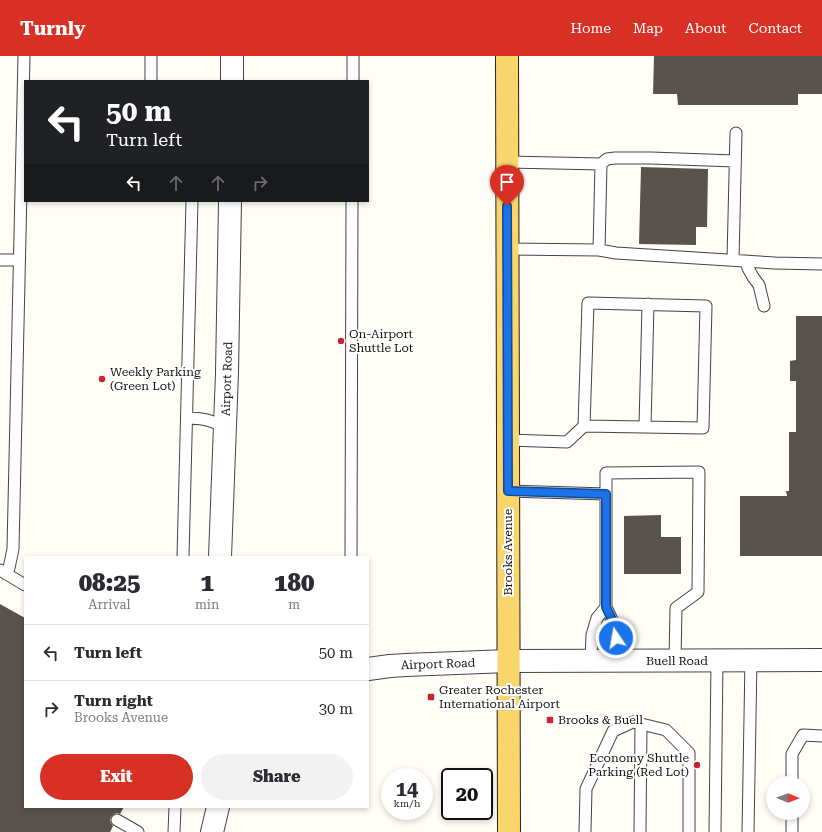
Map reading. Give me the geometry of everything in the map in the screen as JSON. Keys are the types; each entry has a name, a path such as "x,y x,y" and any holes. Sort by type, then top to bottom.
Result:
{"main road":[{"name":"Brooks Avenue","path":"507,56 509,832"}],"street":[{"path":"232,56 232,80"},
{"name":"Airport Road","path":"220,556 228,366 230,202"},
{"name":"Buell Road","path":"508,661 822,660"},
{"name":"Airport Road","path":"369,669 398,665 508,661"},
{"path":"211,808 211,832"},
{"path":"211,832 218,808"}],"lane":[{"path":"24,56 13,549 9,568 3,572 24,584"},
{"path":"151,56 151,80"},
{"path":"353,56 353,80"},
{"path":"733,260 736,133"},
{"path":"507,162 601,164 607,159 615,158 735,161"},
{"path":"599,250 601,164"},
{"path":"184,556 192,202"},
{"path":"351,556 352,202"},
{"path":"507,250 599,250 616,253 822,264"},
{"path":"0,260 19,260"},
{"path":"746,261 748,268 759,285 764,306"},
{"path":"508,440 567,442 584,426 703,428 706,306 588,303 584,426"},
{"path":"645,427 648,304"},
{"path":"187,418 210,420 225,427"},
{"path":"616,661 615,626 606,607 606,473 699,472 698,592 676,608 675,660"},
{"path":"508,491 606,494"},
{"path":"591,661 592,635 597,618 606,607"},
{"path":"715,832 717,660"},
{"path":"748,832 751,660"},
{"path":"585,832 586,789 613,731 633,722 666,730 690,753 689,832"},
{"path":"640,724 640,832"},
{"path":"792,776 792,754 802,735 822,736"},
{"path":"174,832 175,808"},
{"path":"117,820 138,832"},
{"path":"792,820 792,832"}],"building":[{"path":"654,56 822,56 822,94 798,94 798,105 678,105 677,94 653,94"},
{"path":"641,167 708,169 707,227 696,227 696,245 639,244"},
{"path":"796,316 822,316 822,556 740,556 740,496 787,496 786,491 789,491 789,432 796,432 796,381 790,381 790,361 796,360"},
{"path":"661,515 661,537 681,537 681,574 624,574 624,516"},
{"path":"0,604 24,617 24,808 123,808 120,814 114,814 111,817 110,820 113,826 110,832 0,832"}],"place":[{"name":"On-Airport Shuttle Lot","path":"341,341"},
{"name":"Weekly Parking (Green Lot)","path":"102,379"},
{"name":"Greater Rochester International Airport","path":"431,697"},
{"name":"Brooks & Buell","path":"550,720"},
{"name":"Economy Shuttle Parking (Red Lot)","path":"697,765"}],"route":[{"path":"507,206 508,491 606,494 606,607 615,626 616,638"}]}
